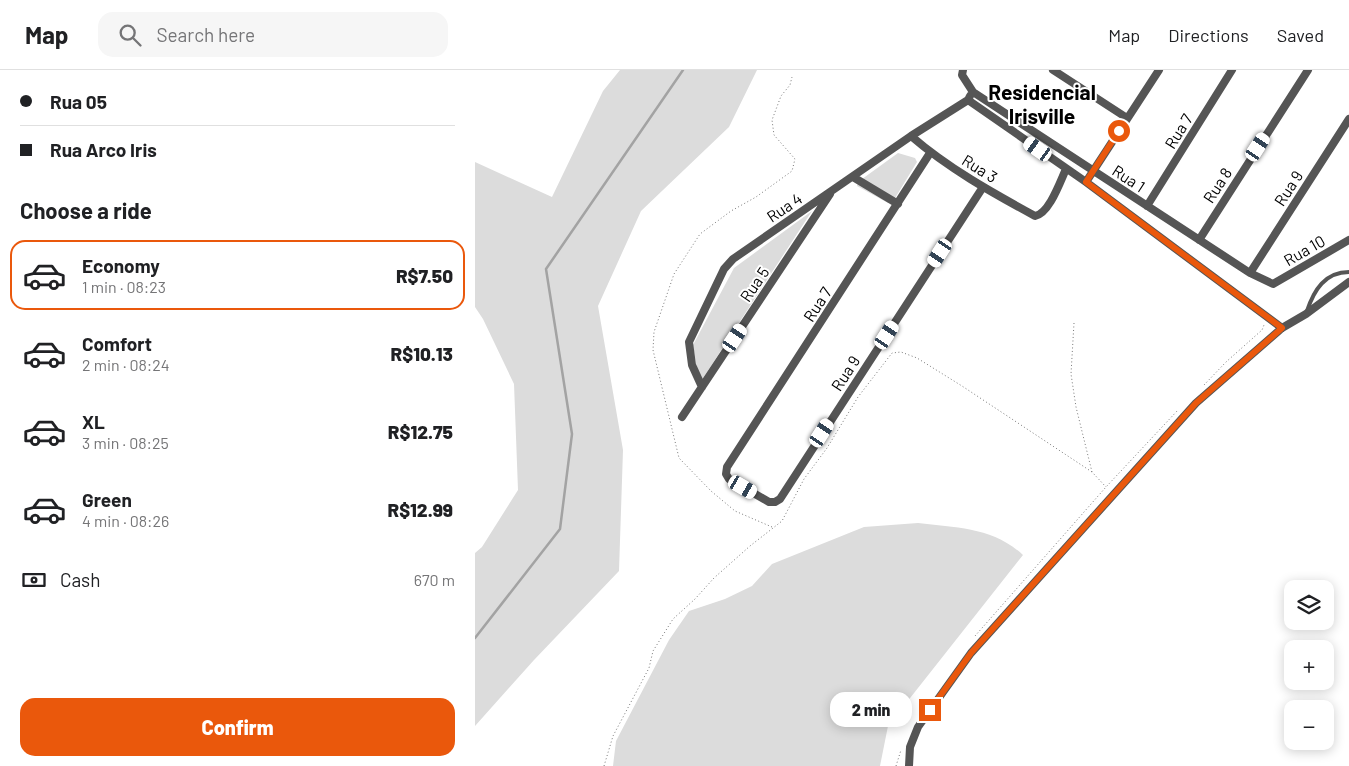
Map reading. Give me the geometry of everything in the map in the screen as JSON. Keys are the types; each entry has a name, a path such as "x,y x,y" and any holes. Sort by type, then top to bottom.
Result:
{"street":[{"path":"963,70 962,75 973,92 967,100"},
{"path":"1053,70 1127,118"},
{"path":"1159,70 1086,182 1282,328"},
{"name":"Rua 7","path":"1147,206 1232,70"},
{"name":"Rua 8","path":"1199,240 1308,70"},
{"name":"Rua 1","path":"973,92 1249,273 1273,284"},
{"name":"Rua 1","path":"967,100 1086,182"},
{"name":"Rua 4","path":"702,386 692,365 689,342 724,269 733,259 911,136 967,100"},
{"name":"Rua 9","path":"1249,273 1349,119"},
{"name":"Rua 3","path":"911,136 930,153 983,187 1035,216 1040,215 1046,210 1066,169"},
{"name":"Rua 7","path":"726,470 930,153"},
{"path":"853,176 898,204"},
{"name":"Rua 9","path":"726,470 729,479 769,502 775,502 780,499 983,187"},
{"name":"Rua 5","path":"682,417 833,191"},
{"name":"Rua 10","path":"1273,284 1349,240"},
{"path":"909,766 910,747 918,726 971,653 1196,403 1282,328 1306,314 1349,282"}],"lane":[{"path":"1306,314 1311,298 1318,286 1328,276 1349,272"}],"path":[{"path":"773,528 735,511 711,492 679,458 653,350 654,332 674,274 700,234 792,171 795,159 774,135 772,120 781,96 790,85 792,77"},
{"path":"1074,323 1071,374 1076,407 1092,472"},
{"path":"604,766 613,736 649,668 653,650 673,619 721,572 782,521 805,479 827,448 858,397 892,352 901,352 917,358 962,386 1092,472 1113,495"}],"shaded area":[{"path":"620,70 757,70 729,127 641,211 598,306 623,450 619,571 534,660 475,726 475,553 482,547 518,490 514,384 483,319 475,307 475,162 552,197 603,91"},
{"path":"898,153 915,158 917,162 892,203 888,203 857,186 858,182"},
{"path":"812,211 703,378 700,379 693,345 734,268"},
{"path":"918,523 974,530 999,539 1023,555 888,726 880,766 613,766 616,741 669,640 689,611 725,599 752,586 772,564 864,527"}],"waterway":[{"path":"475,638 560,529 572,434 546,269 683,70"}],"district":[{"name":"Residencial Irisville","path":"1042,103"}],"route":[{"path":"930,710 971,653 1196,403 1282,328 1086,182 1119,131"}]}
